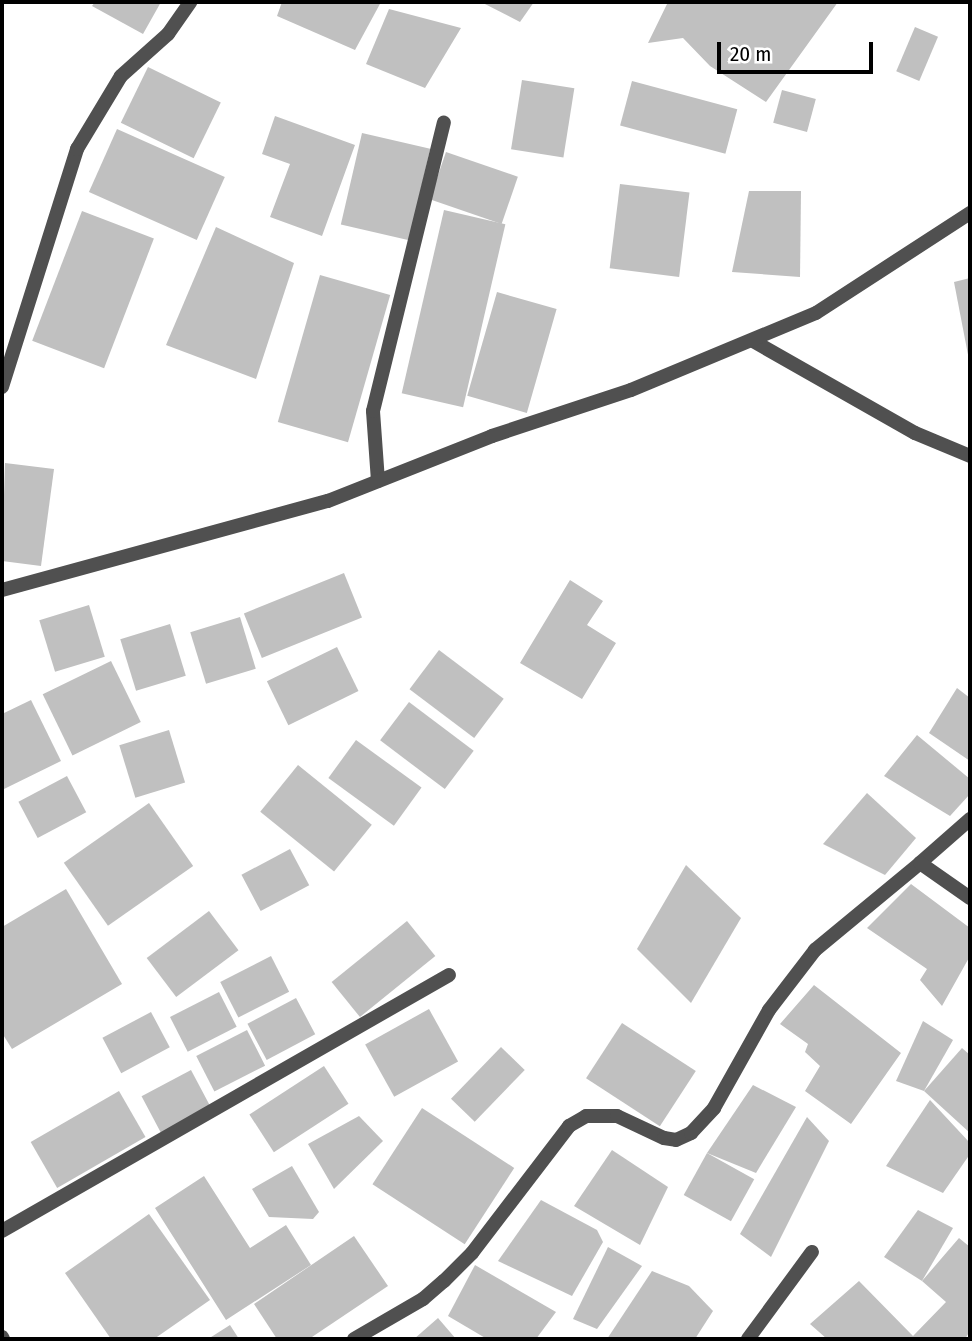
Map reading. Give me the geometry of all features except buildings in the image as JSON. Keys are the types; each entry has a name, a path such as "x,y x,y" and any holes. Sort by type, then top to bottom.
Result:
{"street":[{"path":"2,387 78,149 121,76 168,34 190,2"},
{"path":"377,481 373,411 444,123"},
{"path":"2,590 275,516 377,481 492,436 631,390 816,313 970,213"},
{"path":"753,341 915,433 970,456"},
{"path":"354,1339 423,1299 472,1253 569,1126 586,1116 617,1116 664,1138 676,1140 691,1133 714,1108 769,1010 815,950 970,819"},
{"path":"920,863 970,898"},
{"path":"2,1231 449,975"},
{"path":"748,1339 811,1252"}]}
